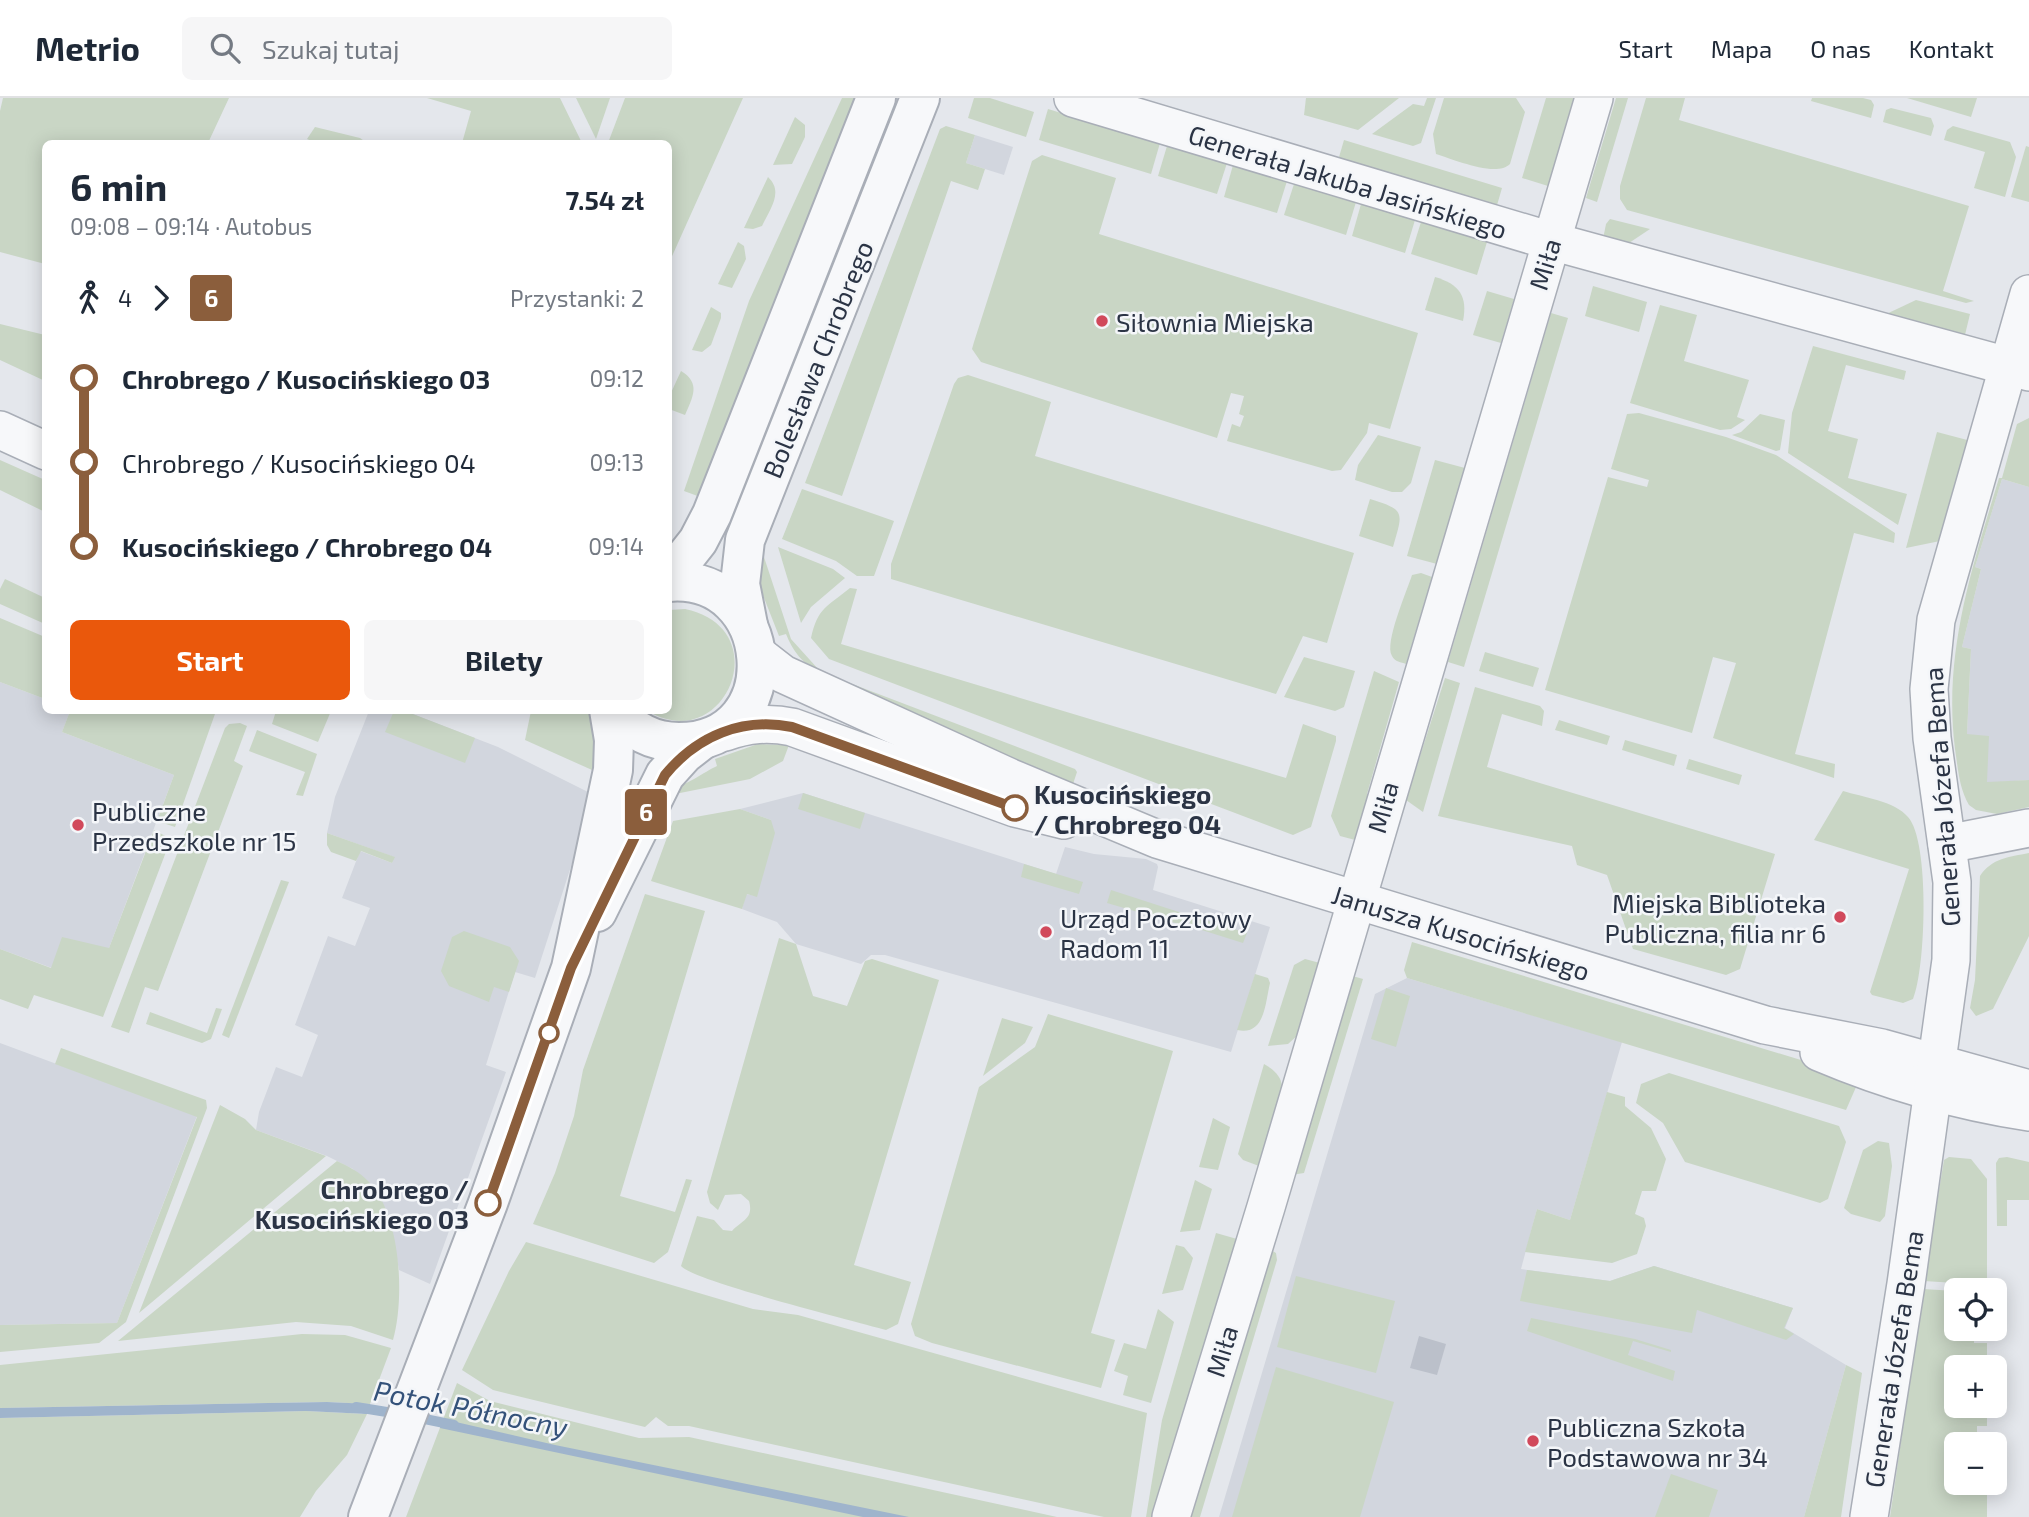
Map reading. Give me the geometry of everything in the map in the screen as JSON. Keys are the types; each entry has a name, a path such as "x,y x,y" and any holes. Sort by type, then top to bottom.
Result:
{"street":[{"name":"Bolesława Chrobrego","path":"672,576 698,541 712,514 876,98"},
{"name":"Bolesława Chrobrego","path":"713,736 746,709 755,681 752,639 740,584 745,540 920,98"},
{"name":"Generała Jakuba Jasińskiego","path":"1073,98 1551,241 2018,369"},
{"name":"Miła","path":"1171,1517 1594,98"},
{"name":"Generała Józefa Bema","path":"1869,1517 1906,1284 1951,960 1953,913 1947,844 1932,738 1931,655 1936,620 2018,369 2029,294"},
{"path":"0,430 42,449"},
{"path":"672,581 707,586 738,607 752,639"},
{"name":"Janusza Kusocińskiego","path":"752,639 783,674 1011,778 1157,839"},
{"path":"571,968 612,770 614,740 610,714"},
{"path":"620,714 646,737 673,742 713,736"},
{"name":"Janusza Kusocińskiego","path":"713,736 746,725 792,727 1015,808 1157,839 1765,1025 1882,1048 1934,1077 2029,1112"},
{"path":"368,1517 488,1203 571,968 665,775 684,754 713,736"},
{"path":"1947,844 2029,828"},
{"name":"Janusza Kusocińskiego","path":"1934,1077 2029,1089"}],"shaded area":[{"path":"975,135 1013,147 1004,175 966,163"},
{"path":"2002,479 2029,487 2029,780 1987,783 1967,734 1971,649 1962,647 1981,569 1975,567"},
{"name":"Publiczne Przedszkole nr 15","path":"0,682 42,698 42,714 69,714 62,732 174,775 109,948 58,950 52,968 0,949"},
{"path":"368,714 413,714 498,747 594,795 535,978 515,972 486,1065 506,1072 430,1284 399,1270 392,1233 353,1169 327,1156 256,1130 259,1112 276,1067 302,1077 318,1035 295,1025 328,936 355,946 370,908 342,898 360,851 392,863 394,857 327,833 335,797"},
{"path":"803,793 1056,874 1065,847 1094,854 1146,859 1158,867 1153,890 1270,927 1231,1052 885,955 871,955 861,964 796,944 777,922 742,909 746,894 756,896 771,820 740,809"},
{"name":"Publiczna Szkoła Podstawowa nr 34","path":"1407,978 1622,1042 1570,1220 1537,1209 1521,1269 1610,1281 1654,1266 1793,1308 1785,1328 1846,1365 1804,1517 1219,1517 1375,994"},
{"path":"0,1043 197,1116 117,1323 0,1325"}],"green space":[{"path":"3,98 229,98 209,140 42,140 42,263 0,252 0,111"},
{"path":"427,98 560,98 581,140 463,140 471,111"},
{"path":"576,98 610,98 596,139"},
{"path":"625,98 743,98 672,256 672,140 609,140"},
{"path":"842,98 857,98 703,498 684,491 749,301"},
{"path":"974,98 990,98 1034,112 1026,137 968,118"},
{"path":"1306,98 1399,98 1358,130 1304,115"},
{"path":"1427,98 1436,98 1421,143 1413,146 1372,134 1413,104 1424,106"},
{"path":"1444,98 1516,98 1525,112 1510,164 1503,168 1485,168 1436,154 1433,134"},
{"path":"1546,98 1574,98 1548,186 1522,178"},
{"path":"1616,98 1628,98 1597,202 1586,198"},
{"path":"1646,98 1685,98 1679,120 1969,206 1943,291 1974,301 1966,303 1627,210 1620,199 1620,186"},
{"path":"1812,98 1863,98 1871,100 1874,105 1871,118 1811,101"},
{"path":"1907,98 1977,98 1971,117"},
{"path":"1891,108 1931,118 1934,126 1931,136 1883,122 1886,110"},
{"path":"1048,109 1160,143 1151,174 1039,140"},
{"path":"795,117 805,125 805,137 792,164 773,165"},
{"path":"946,126 975,135 966,163 985,169 978,190 951,181 842,496 805,483 940,129"},
{"path":"1953,126 2010,142 2016,157 2005,197 1974,188 1985,152 1944,140 1947,130"},
{"path":"315,127 363,140 309,140 307,139"},
{"path":"1344,140 1502,188 1495,212 1337,164"},
{"path":"1167,146 1227,163 1217,194 1158,176"},
{"path":"2026,146 2029,147 2029,202 2011,197"},
{"path":"1042,155 1116,178 1099,234 1418,333 1390,429 1369,423 1367,433 1341,470 1332,471 1227,441 1232,424 1240,427 1244,416 1239,414 1244,396 1231,393 1217,438 981,362 972,349 974,342 1032,161"},
{"path":"1233,165 1287,181 1277,213 1224,197"},
{"path":"768,177 775,189 772,207 762,226 744,228"},
{"path":"1294,184 1356,202 1346,235 1284,215"},
{"path":"1361,204 1415,220 1405,253 1352,236"},
{"path":"1610,219 1650,229 1620,249 1602,244 1606,224"},
{"path":"1421,222 1487,242 1477,275 1411,254"},
{"path":"738,242 744,246 746,259 732,288 718,284"},
{"path":"1435,277 1450,283 1460,292 1464,305 1463,321 1425,310"},
{"path":"1593,286 1647,302 1639,332 1585,316"},
{"path":"1487,291 1514,299 1501,343 1473,335"},
{"path":"1916,300 1970,314 1964,339 1880,317"},
{"path":"1660,305 1697,315 1684,361 1749,380 1737,417 1745,420 1731,429 1720,430 1630,403"},
{"path":"711,307 721,313 721,318 711,345 702,352 692,350"},
{"path":"1551,313 1568,318 1464,667 1448,662"},
{"path":"0,324 42,334 42,380 0,360"},
{"path":"1813,346 1906,371 1904,380 1846,365 1828,431 1858,439 1848,478 1907,494 1898,525 1788,453 1792,413"},
{"path":"681,371 691,380 694,391 685,415 672,410 672,390"},
{"path":"968,375 1051,402 1035,456 1354,553 1327,643 1303,636 1276,694 891,579 891,564 954,384 958,378"},
{"path":"1639,413 1726,437 1776,455 1895,533 1894,543 1854,533 1795,754 1835,764 1834,778 1713,738 1736,663 1713,657 1692,733 1545,690 1608,477 1647,487 1649,480 1611,469 1627,414"},
{"path":"1760,414 1785,420 1780,450 1776,451 1732,435 1741,432"},
{"path":"2029,418 2029,487 2002,479 1975,567 1981,569 1962,647 1971,649 1967,734 1989,736 1987,782 2029,780 2029,807 1997,814 1976,810 1969,805 1963,792 1955,749 1953,679 1962,611 1979,545 2017,424"},
{"path":"1937,432 1971,441 1940,541 1906,548"},
{"path":"1378,435 1421,447 1411,483 1402,492 1392,492 1355,480 1358,465"},
{"path":"0,460 42,479 42,511 0,490"},
{"path":"1435,460 1465,468 1437,564 1407,556"},
{"path":"802,489 894,521 874,576 857,576 836,561 782,539"},
{"path":"1370,499 1390,506 1399,514 1399,526 1393,547 1359,536"},
{"path":"778,547 833,569 845,578 811,607 801,623"},
{"path":"761,548 791,639 819,670 808,665 799,656 786,634 779,636 759,585"},
{"path":"1421,573 1432,577 1406,664 1396,661 1392,656 1391,640 1412,575"},
{"path":"5,579 42,597 42,623 0,604 0,589"},
{"path":"850,588 857,589 841,644 1286,778 1303,724 1336,736 1311,827 1293,835 829,659 811,638 824,608"},
{"path":"685,609 714,621 730,640 735,662 730,685 718,704 699,717 675,721 656,714 672,714 672,610"},
{"path":"0,618 42,636 42,698 0,682"},
{"path":"1485,652 1539,668 1533,687 1479,671"},
{"path":"1304,657 1355,671 1344,707 1335,711 1284,697"},
{"path":"1374,671 1399,682 1367,794 1372,796 1359,841 1340,836 1331,816"},
{"path":"1445,678 1460,683 1423,812 1406,800"},
{"path":"847,682 1075,769 1077,772 1072,787 844,689"},
{"path":"1475,687 1540,706 1544,711 1542,726 1502,714 1487,767 1775,854 1740,969 1726,975 1633,949 1607,875 1577,865 1572,846 1438,816"},
{"path":"69,714 215,714 175,827 157,821 174,775 62,732"},
{"path":"275,714 330,714 318,742 272,724"},
{"path":"393,714 413,714 475,738 465,763 385,732"},
{"path":"530,714 590,714 596,725 601,774 525,740"},
{"path":"1559,720 1610,736 1607,745 1555,730"},
{"path":"240,723 247,726 234,761 243,766 158,991 145,987 129,1033 111,1027 225,728 229,724"},
{"path":"257,730 317,754 303,796 296,795 305,772 249,751"},
{"path":"1625,740 1677,755 1674,766 1622,750"},
{"path":"758,744 789,745 783,761 750,779 680,793 670,792 673,787 717,766 715,759"},
{"path":"1689,759 1742,775 1739,785 1686,769"},
{"path":"1843,791 1895,807 1908,817 1915,830 1923,877 1923,935 1913,999 1903,1003 1872,995 1870,992 1909,869 1814,840"},
{"path":"803,793 865,813 860,829 798,809"},
{"path":"740,809 771,820 775,833 757,897 747,894 742,909 651,881 673,821"},
{"path":"154,830 171,839 103,1017 34,995 28,1009 0,999 0,949 51,968 62,937 109,948"},
{"path":"327,833 395,857 392,863 361,851 356,861 331,852 327,845"},
{"path":"2029,853 2029,936 1993,1009 1976,1016 1970,1008 1975,980 1980,876 1996,862"},
{"path":"1024,864 1083,882 1079,894 1021,877"},
{"path":"281,880 289,882 229,1038 222,1035"},
{"path":"1111,890 1185,914 1182,925 1107,903"},
{"path":"645,894 705,911 620,1196 675,1212 686,1179 692,1180 668,1252 654,1263 533,1224 555,1173 574,1116 583,1070"},
{"path":"1192,916 1247,933 1243,943 1189,926"},
{"path":"464,931 510,947 519,961 509,992 494,987 489,1002 449,986 441,971 452,937"},
{"path":"779,938 796,944 813,996 847,1006 865,961 872,959 939,980 854,1265 911,1282 898,1324 886,1330 714,1281 681,1266 697,1216 714,1220 723,1230 732,1231 750,1212 749,1201 741,1194 725,1195 718,1210 710,1203 707,1192"},
{"path":"1412,942 1860,1078 1846,1110 1407,978 1404,970"},
{"path":"1305,959 1320,963 1298,1035 1288,1044 1268,1046 1294,965"},
{"path":"1255,974 1268,978 1270,983 1265,1009 1253,1028 1246,1031 1237,1030"},
{"path":"1349,975 1363,979 1304,1173 1291,1175"},
{"path":"1386,988 1410,996 1396,1047 1371,1039"},
{"path":"216,1008 222,1009 211,1039 202,1043 146,1024 150,1012 207,1033"},
{"path":"1048,1014 1173,1051 1091,1333 1115,1340 1101,1388 932,1343 915,1336 911,1324 979,1087 1035,1047"},
{"path":"1002,1018 1033,1027 1025,1043 983,1076"},
{"path":"61,1048 206,1100 207,1108 126,1322 99,1343 0,1352 0,1325 117,1323 197,1117 55,1064"},
{"path":"1264,1064 1276,1073 1282,1086 1259,1166 1243,1160 1238,1154"},
{"path":"1669,1073 1839,1126 1846,1142 1828,1199 1820,1203 1685,1162 1663,1123 1636,1103 1641,1084"},
{"path":"1607,1092 1625,1097 1625,1106 1651,1128 1666,1159 1656,1191 1642,1191 1635,1214 1644,1218 1646,1226 1637,1254 1612,1263 1525,1252 1537,1209 1570,1220"},
{"path":"220,1105 245,1119 256,1130 326,1156 139,1313"},
{"path":"1213,1118 1230,1127 1218,1170 1199,1167"},
{"path":"1878,1141 1889,1143 1892,1166 1885,1216 1880,1222 1851,1214 1844,1208 1863,1150"},
{"path":"1949,1157 1971,1159 1987,1179 1987,1278 1944,1278 1944,1282 1924,1281 1944,1160"},
{"path":"1999,1158 2029,1162 2029,1200 2007,1200 2007,1226 1997,1226 1996,1163"},
{"path":"337,1161 358,1172 369,1182 388,1215 398,1258 399,1280 397,1323 393,1340 351,1326 296,1322 118,1341"},
{"path":"1195,1180 1212,1189 1200,1230 1180,1232"},
{"path":"1216,1233 1237,1239 1155,1517 1146,1517 1162,1420"},
{"path":"526,1242 753,1309 798,1315 1147,1413 1131,1517 1104,1517 689,1426 668,1426 656,1417 645,1427 493,1390 462,1370 509,1271"},
{"path":"1176,1245 1184,1247 1193,1258 1183,1290 1162,1294"},
{"path":"1269,1249 1276,1253 1277,1260 1200,1517 1189,1517"},
{"path":"1654,1266 1793,1308 1784,1328 1794,1334 1786,1340 1697,1310 1692,1333 1520,1301 1527,1270 1610,1281"},
{"path":"1296,1276 1395,1301 1376,1373 1277,1347"},
{"path":"1923,1289 1944,1290 1944,1341 1987,1343 1987,1355 1944,1355 1944,1418 1987,1418 1987,1426 1977,1426 1977,1432 1944,1432 1944,1495 1987,1495 1987,1517 1890,1517"},
{"path":"1158,1309 1174,1322 1151,1403 1123,1395 1128,1376 1114,1371 1124,1343 1146,1349"},
{"path":"1531,1318 1635,1339 1671,1350 1633,1341 1628,1355 1675,1371 1673,1381 1527,1331"},
{"path":"302,1334 345,1335 391,1348 370,1404 327,1402 0,1408 0,1365"},
{"path":"1846,1365 1862,1373 1841,1517 1804,1517"},
{"path":"1276,1367 1394,1402 1360,1517 1232,1517"},
{"path":"457,1383 490,1401 639,1438 689,1437 1057,1517 406,1517"},
{"path":"306,1411 367,1414 347,1455 316,1491 300,1517 0,1517 0,1418"},
{"path":"1671,1474 1718,1490 1709,1517 1655,1517"}],"water":[{"path":"327,1402 370,1404 367,1414 306,1411 0,1418 0,1408"},
{"path":"443,1419 555,1445 909,1517 863,1517 440,1428"}],"building":[{"path":"1419,1336 1446,1344 1437,1375 1410,1368"}],"waterway":[{"name":"Potok Północny","path":"356,1407 399,1414"},
{"name":"Potok Północny","path":"415,1417 454,1425"}],"bus line":[{"name":"6","path":"488,1203 571,968 665,775 684,754 702,740 746,725 778,724 792,727 1015,808"}],"place":[{"name":"Siłownia Miejska","path":"1102,321"},
{"name":"Kusocińskiego / Chrobrego 04","path":"1015,808"},
{"name":"Publiczne Przedszkole nr 15","path":"78,825"},
{"name":"Miejska Biblioteka Publiczna, filia nr 6","path":"1840,917"},
{"name":"Urząd Pocztowy Radom 11","path":"1046,932"},
{"name":"Chrobrego / Kusocińskiego 03","path":"488,1203"},
{"name":"Publiczna Szkoła Podstawowa nr 34","path":"1533,1441"}]}
